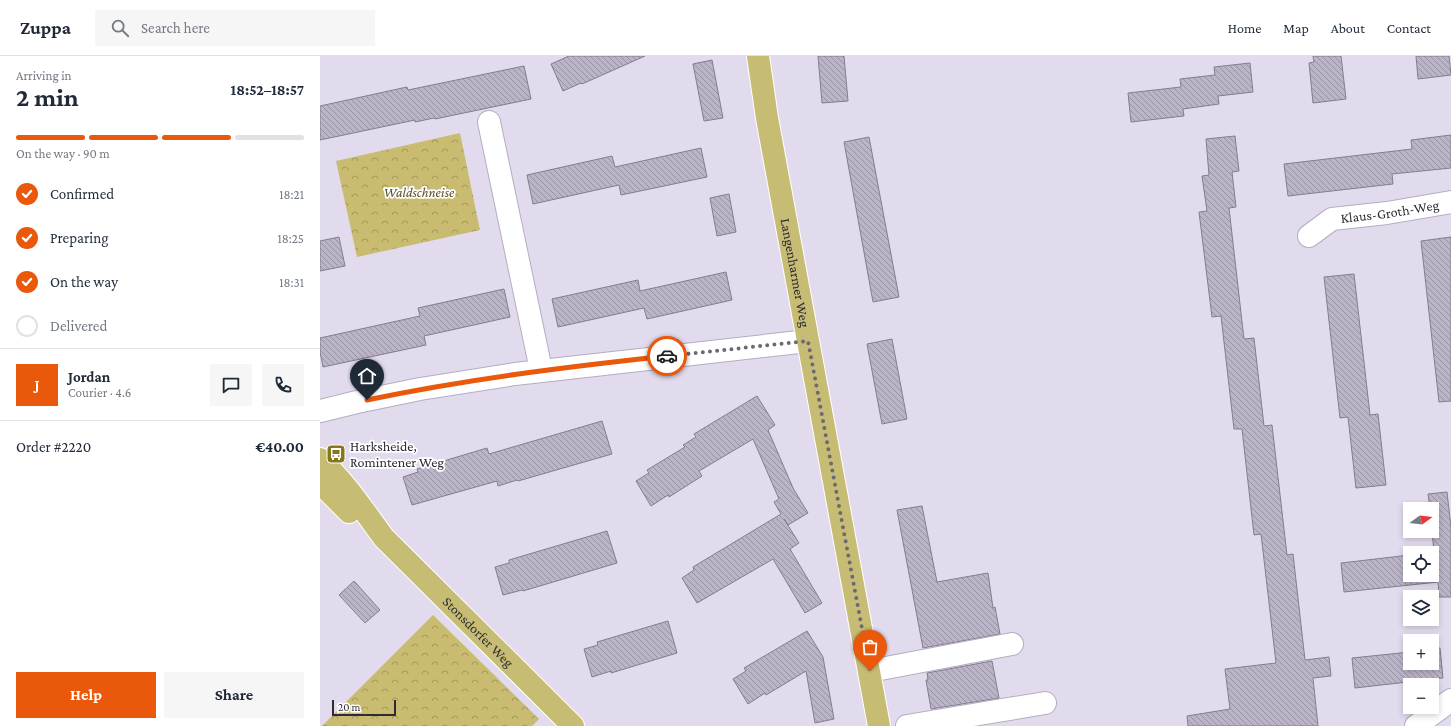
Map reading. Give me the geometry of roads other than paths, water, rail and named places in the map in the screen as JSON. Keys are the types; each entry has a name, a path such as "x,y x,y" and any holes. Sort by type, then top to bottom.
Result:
{"main road":[{"name":"Langenharmer Weg","path":"758,56 768,125 879,726"},
{"name":"Stonsdorfer Weg","path":"320,459 362,508 384,538 573,726"},
{"name":"Stonsdorfer Weg","path":"320,483 355,518 384,538"}],"street":[{"path":"489,122 541,370"},
{"name":"Klaus-Groth-Weg","path":"1309,236 1332,220 1387,213 1451,202"},
{"path":"320,411 426,388 541,370 808,341"},
{"path":"870,671 1012,644"},
{"path":"1416,726 1451,700"},
{"path":"907,726 1045,703"}],"place":[{"name":"Harksheide, Romintener Weg","path":"336,454"}],"park label":[{"name":"Waldschneise","path":"419,192"}]}
